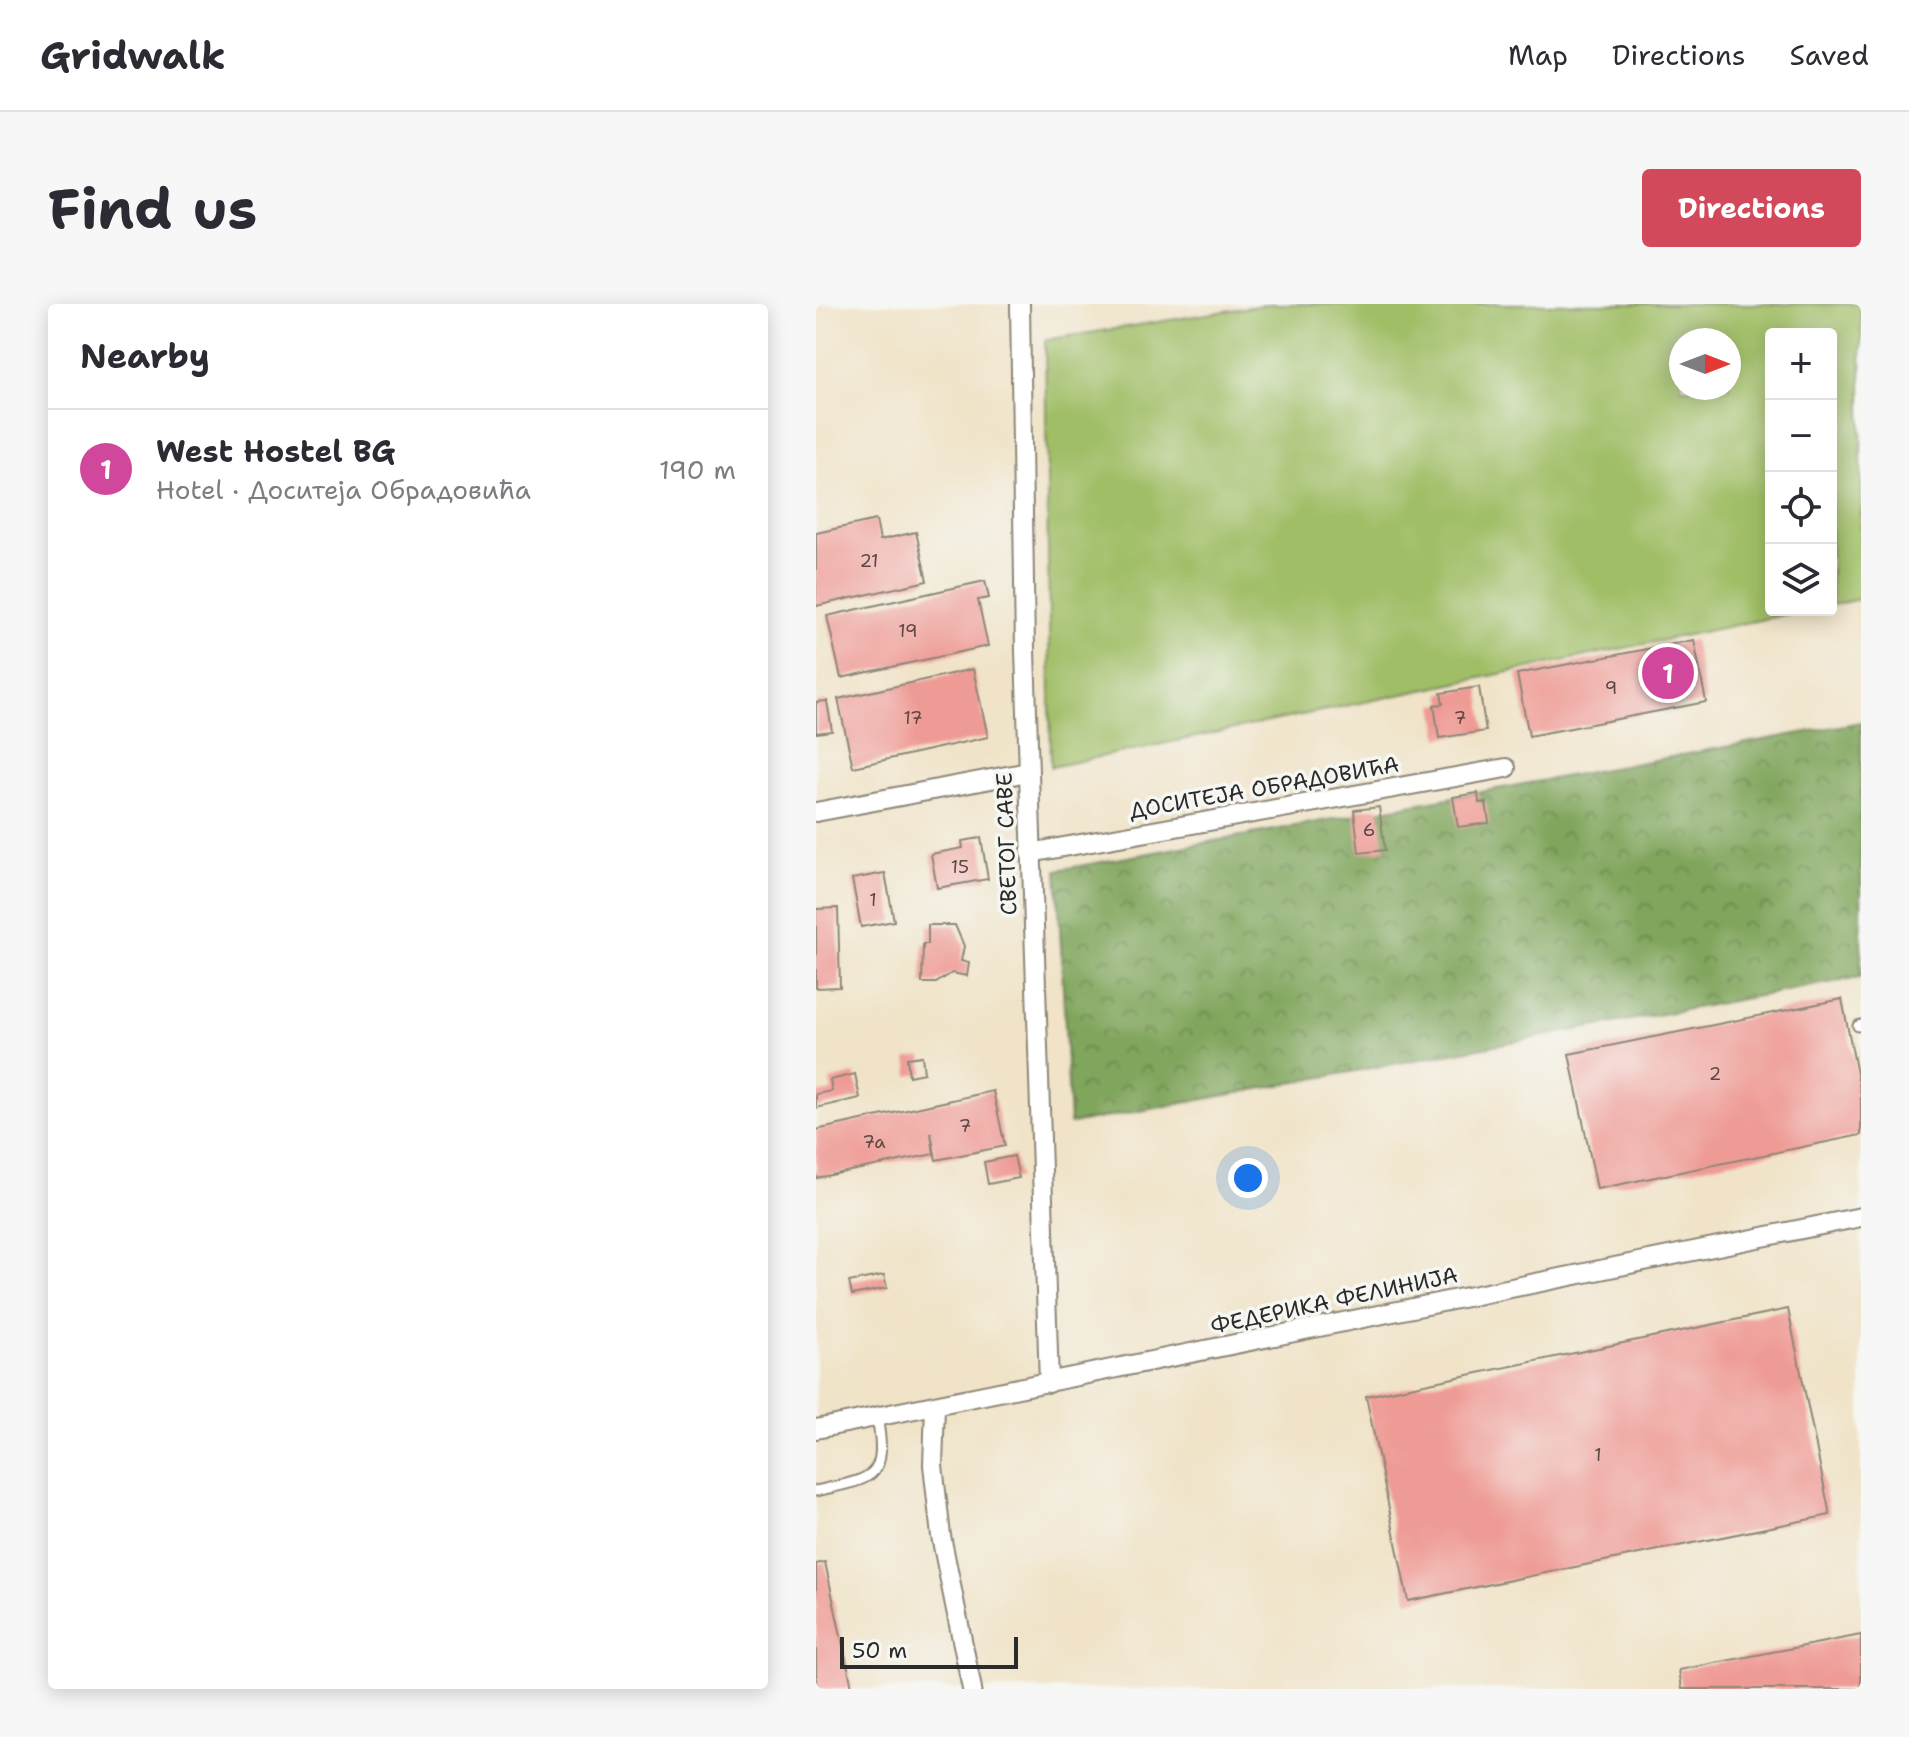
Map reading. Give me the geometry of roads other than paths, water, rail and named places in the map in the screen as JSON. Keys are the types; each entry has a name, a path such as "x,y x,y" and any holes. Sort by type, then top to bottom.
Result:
{"street":[{"name":"СВЕТОГ САВЕ","path":"1020,304 1030,853 1049,1383"},
{"name":"ДОСИТЕЈА ОБРАДОВИЋА","path":"1030,853 1506,768"},
{"path":"816,812 1028,772"},
{"name":"ФЕДЕРИКА ФЕЛИНИЈА","path":"816,1429 1861,1217"},
{"path":"935,1406 933,1465 941,1536 972,1689"}],"lane":[{"path":"816,1491 865,1480 879,1464 883,1450 877,1417"}],"place":[{"name":"West Hostel BG","path":"1668,673"}]}
